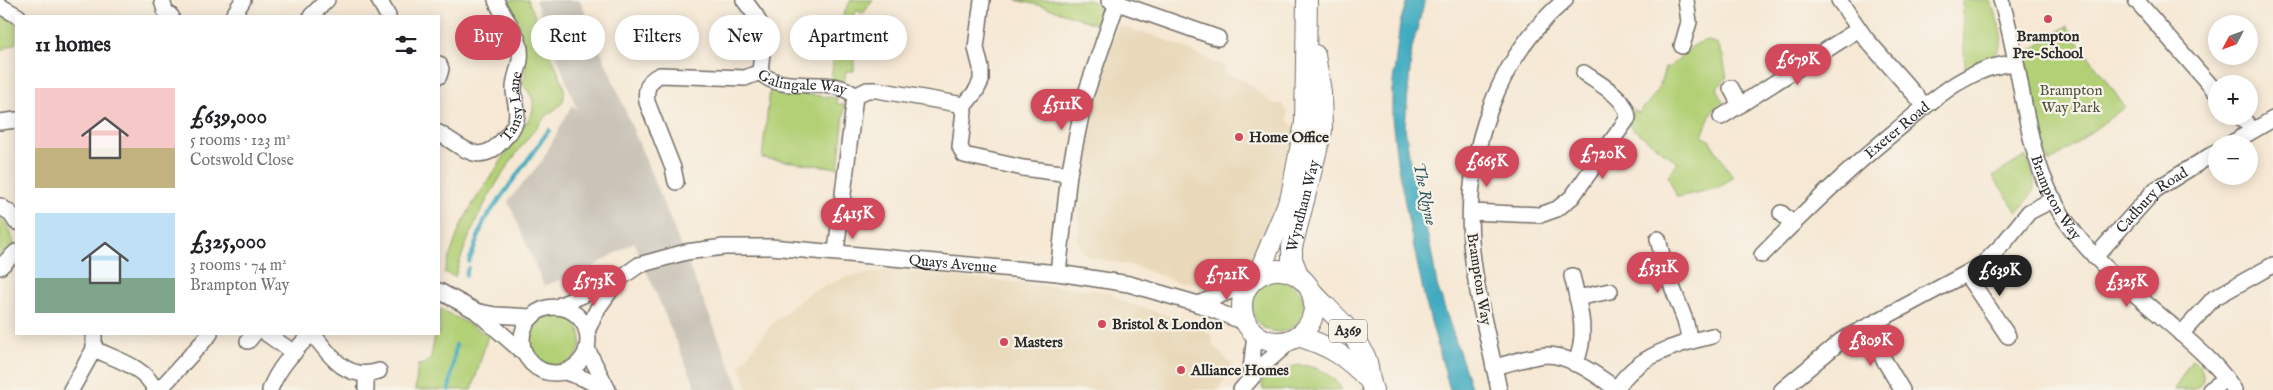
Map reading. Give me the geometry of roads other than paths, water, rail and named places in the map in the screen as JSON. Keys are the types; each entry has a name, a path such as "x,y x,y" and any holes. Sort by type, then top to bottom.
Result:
{"main road":[{"name":"Wyndham Way","path":"1254,280 1291,196 1298,160 1305,123 1307,7"},
{"name":"Wyndham Way","path":"1307,7 1322,92 1322,130 1292,247 1292,259 1305,284 1354,338 1367,361 1371,385"},
{"path":"1254,280 1271,271 1280,270 1305,284"},
{"name":"A369","path":"1254,280 1244,295 1242,305 1251,328 1271,342 1295,338 1310,323 1314,313 1305,284"},
{"name":"Wyndham Way","path":"1295,338 1334,349 1348,360 1371,385"}],"street":[{"path":"162,0 165,11 170,15"},
{"path":"234,15 243,0"},
{"path":"313,15 327,0"},
{"path":"378,0 387,15"},
{"name":"Tansy Lane","path":"440,134 473,154 485,154 495,149 516,120 514,88 520,67 520,50 518,39 496,0"},
{"name":"Galingale Way","path":"744,0 756,16 764,34 760,72 765,77 779,82 839,88 850,91 855,96 836,251"},
{"path":"982,0 976,48 981,68 981,80 976,91 963,107 960,147 964,154 1023,168 1069,174"},
{"path":"1682,46 1689,22 1686,0"},
{"path":"1839,0 1859,29 1925,106"},
{"name":"Brampton Way","path":"2001,0 2010,30 2031,136 2041,170 2069,226 2095,257 2125,286 2181,334 2230,384"},
{"path":"2136,0 2208,83"},
{"path":"1058,274 1069,174 1085,96 1114,1 1218,38"},
{"name":"Brampton Way","path":"1499,390 1474,267 1471,212 1472,183 1477,152 1495,96 1506,72 1555,3"},
{"path":"0,6 16,15"},
{"path":"1721,117 1859,29"},
{"name":"Exeter Road","path":"1762,255 1848,170 1925,106 1963,79 1997,66 2016,63"},
{"path":"676,182 673,168 647,102 646,93 650,82 660,75 745,78 760,72"},
{"path":"1471,212 1540,215 1557,209 1572,197 1619,143 1628,118 1626,109 1616,97 1584,73"},
{"path":"1731,88 1740,105"},
{"path":"855,96 867,90 877,90 950,102 963,107"},
{"path":"2245,135 2273,119"},
{"path":"0,122 15,120"},
{"path":"2248,125 2253,130"},
{"name":"Cadbury Road","path":"2095,257 2157,188 2208,157"},
{"path":"1784,382 1842,340 1966,274 1990,258 2029,212 2054,199"},
{"path":"0,206 10,213 15,220"},
{"path":"1781,213 1793,224"},
{"name":"Quays Avenue","path":"556,307 619,279 639,265 686,252 724,247 771,247 836,251 1058,274 1129,284 1198,304 1251,328"},
{"path":"1665,247 1666,270 1685,320 1690,341"},
{"path":"0,267 15,253"},
{"path":"2181,334 2214,298 2273,265"},
{"path":"1966,274 1999,330"},
{"path":"1572,276 1583,332 1582,346 1575,364"},
{"name":"Quays Avenue","path":"587,330 598,308 619,279"},
{"path":"1198,304 1254,280"},
{"path":"1577,298 1610,291"},
{"path":"440,292 476,311 526,355 538,369 556,373 565,372 575,367 587,349"},
{"path":"476,311 495,315 532,316 547,308 556,307 575,314 587,330 587,349 606,390"},
{"path":"526,355 522,345 522,335 532,316"},
{"path":"1245,385 1251,328"},
{"path":"1865,328 1902,390"},
{"path":"71,390 94,349 94,335"},
{"path":"94,349 139,370 157,390 209,335"},
{"path":"268,335 294,353"},
{"path":"270,390 294,353 311,335"},
{"path":"313,335 331,358 342,367 354,372 372,372 366,390"},
{"path":"1494,367 1547,355 1560,357 1598,376 1616,389 1633,371 1653,356 1690,341 1712,336"},
{"path":"1245,385 1295,338"},
{"path":"565,372 585,379 606,390"},
{"path":"2210,390 2230,384"}],"water":[{"path":"1407,0 1425,0 1412,48 1405,127 1412,174 1431,249 1437,285 1472,390 1450,390 1425,300 1397,162 1392,118 1392,90 1400,23"}],"waterway":[{"path":"469,262 484,221 549,130"},
{"path":"466,275 468,268"},
{"path":"449,390 456,345"}],"place":[{"name":"Brampton Pre-School","path":"2048,19"},
{"name":"Home Office","path":"1239,137"},
{"name":"Bristol & London","path":"1102,324"},
{"name":"Masters","path":"1004,342"},
{"name":"Alliance Homes","path":"1181,370"}],"park label":[{"name":"Brampton Way Park","path":"2071,98"}],"water label":[{"name":"The Rhyne","path":"1424,194"}]}
